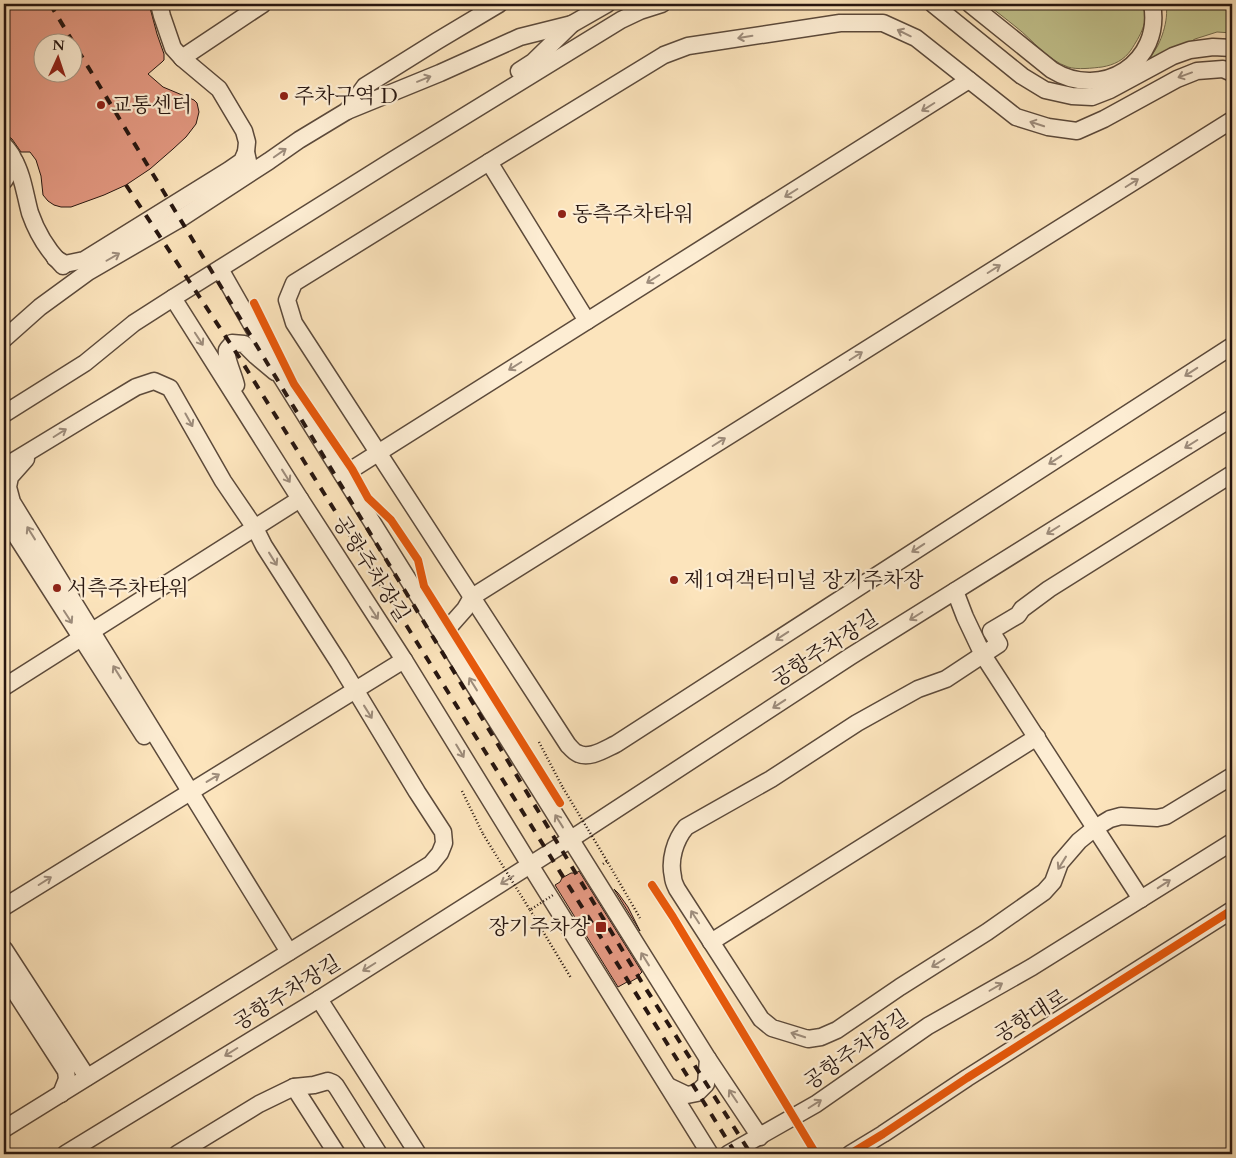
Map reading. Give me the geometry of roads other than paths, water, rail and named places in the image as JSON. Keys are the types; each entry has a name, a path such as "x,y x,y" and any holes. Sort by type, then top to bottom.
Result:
{"street":[{"path":"159,4 173,48 219,89 244,131 248,162 242,178"},
{"path":"182,58 263,4"},
{"path":"347,111 365,86 437,40 499,4"},
{"path":"393,160 478,96 533,62 572,24 607,4"},
{"path":"4,414 85,362 134,324 173,298 393,160 621,20 640,10 662,4"},
{"path":"933,4 1022,76 1045,90 1072,96 1092,97 1110,90 1173,56 1190,50 1213,47 1232,48"},
{"path":"970,4 1052,70 1067,78 1087,82 1107,80 1136,62 1150,40 1153,25 1152,4"},
{"path":"1232,73 1224,69 1197,71 1177,79 1104,119 1077,130 1048,128 1016,117 916,38 883,22 840,23 688,46 664,55 294,283 288,300 294,323 568,745 577,753 586,756 616,744 1232,346"},
{"path":"4,330 40,307 88,272 183,217 299,140 347,111 440,73 520,36 572,24"},
{"path":"343,475 969,80"},
{"path":"442,635 472,597 1232,120"},
{"path":"4,146 14,158 31,214 42,240 55,258 67,270 88,272"},
{"path":"55,258 65,264 84,260 229,170 242,161 246,152"},
{"path":"4,181 15,162"},
{"path":"489,162 587,321"},
{"name":"공항주차장길","path":"220,268 282,378 570,840 708,1059 760,1137"},
{"name":"공항주차장길","path":"173,298 404,660 710,1154"},
{"path":"4,339 40,307"},
{"path":"240,403 233,373 228,362 227,350 232,343 244,344 282,378"},
{"path":"4,400 80,357 106,346"},
{"path":"4,468 136,387 154,381 170,388 224,481 443,832 444,843 440,853 431,864 4,1129"},
{"name":"공항주차장길","path":"66,1154 570,840 851,656 1232,418"},
{"path":"36,448 10,477 8,487 12,502 86,634 286,954"},
{"path":"1232,474 1049,589 1022,609 1018,616 991,631 999,644 946,679 918,689 857,723 771,779 686,827 675,846 672,860 672,877 677,889 761,1019 772,1028 808,1039 821,1037 837,1030 900,987 987,932 1044,892 1053,882 1060,863 1079,841 1095,828 1110,819 1121,816 1157,818 1166,816 1232,776"},
{"path":"4,687 300,499"},
{"path":"4,517 86,634"},
{"path":"955,591 983,654 1141,899"},
{"path":"4,907 404,660"},
{"path":"711,942 1037,737"},
{"name":"공항주차장길","path":"728,1154 816,1104 928,1026 1032,967 1232,842"},
{"name":"공항대로","path":"850,1154 1232,910"},
{"path":"4,949 87,1077"},
{"path":"4,975 66,1071 67,1079 61,1094"},
{"path":"319,998 418,1154"},
{"path":"668,1086 687,1095 698,1093 706,1084 708,1059"},
{"path":"177,1154 258,1104 294,1087 314,1085 328,1081 336,1086 379,1154"},
{"path":"294,1087 337,1154"},
{"path":"871,1154 883,1134"}],"railway":[{"path":"50,4 641,981 751,1154"},
{"path":"126,185 239,357 736,1154"}],"place":[{"name":"주차구역 D","path":"284,96"},
{"name":"교통센터","path":"101,105"},
{"name":"동측주차타워","path":"562,214"},
{"name":"제1여객터미널 장기주차장","path":"674,580"},
{"name":"서측주차타워","path":"57,588"},
{"name":"장기주차장","path":"601,927"}]}
